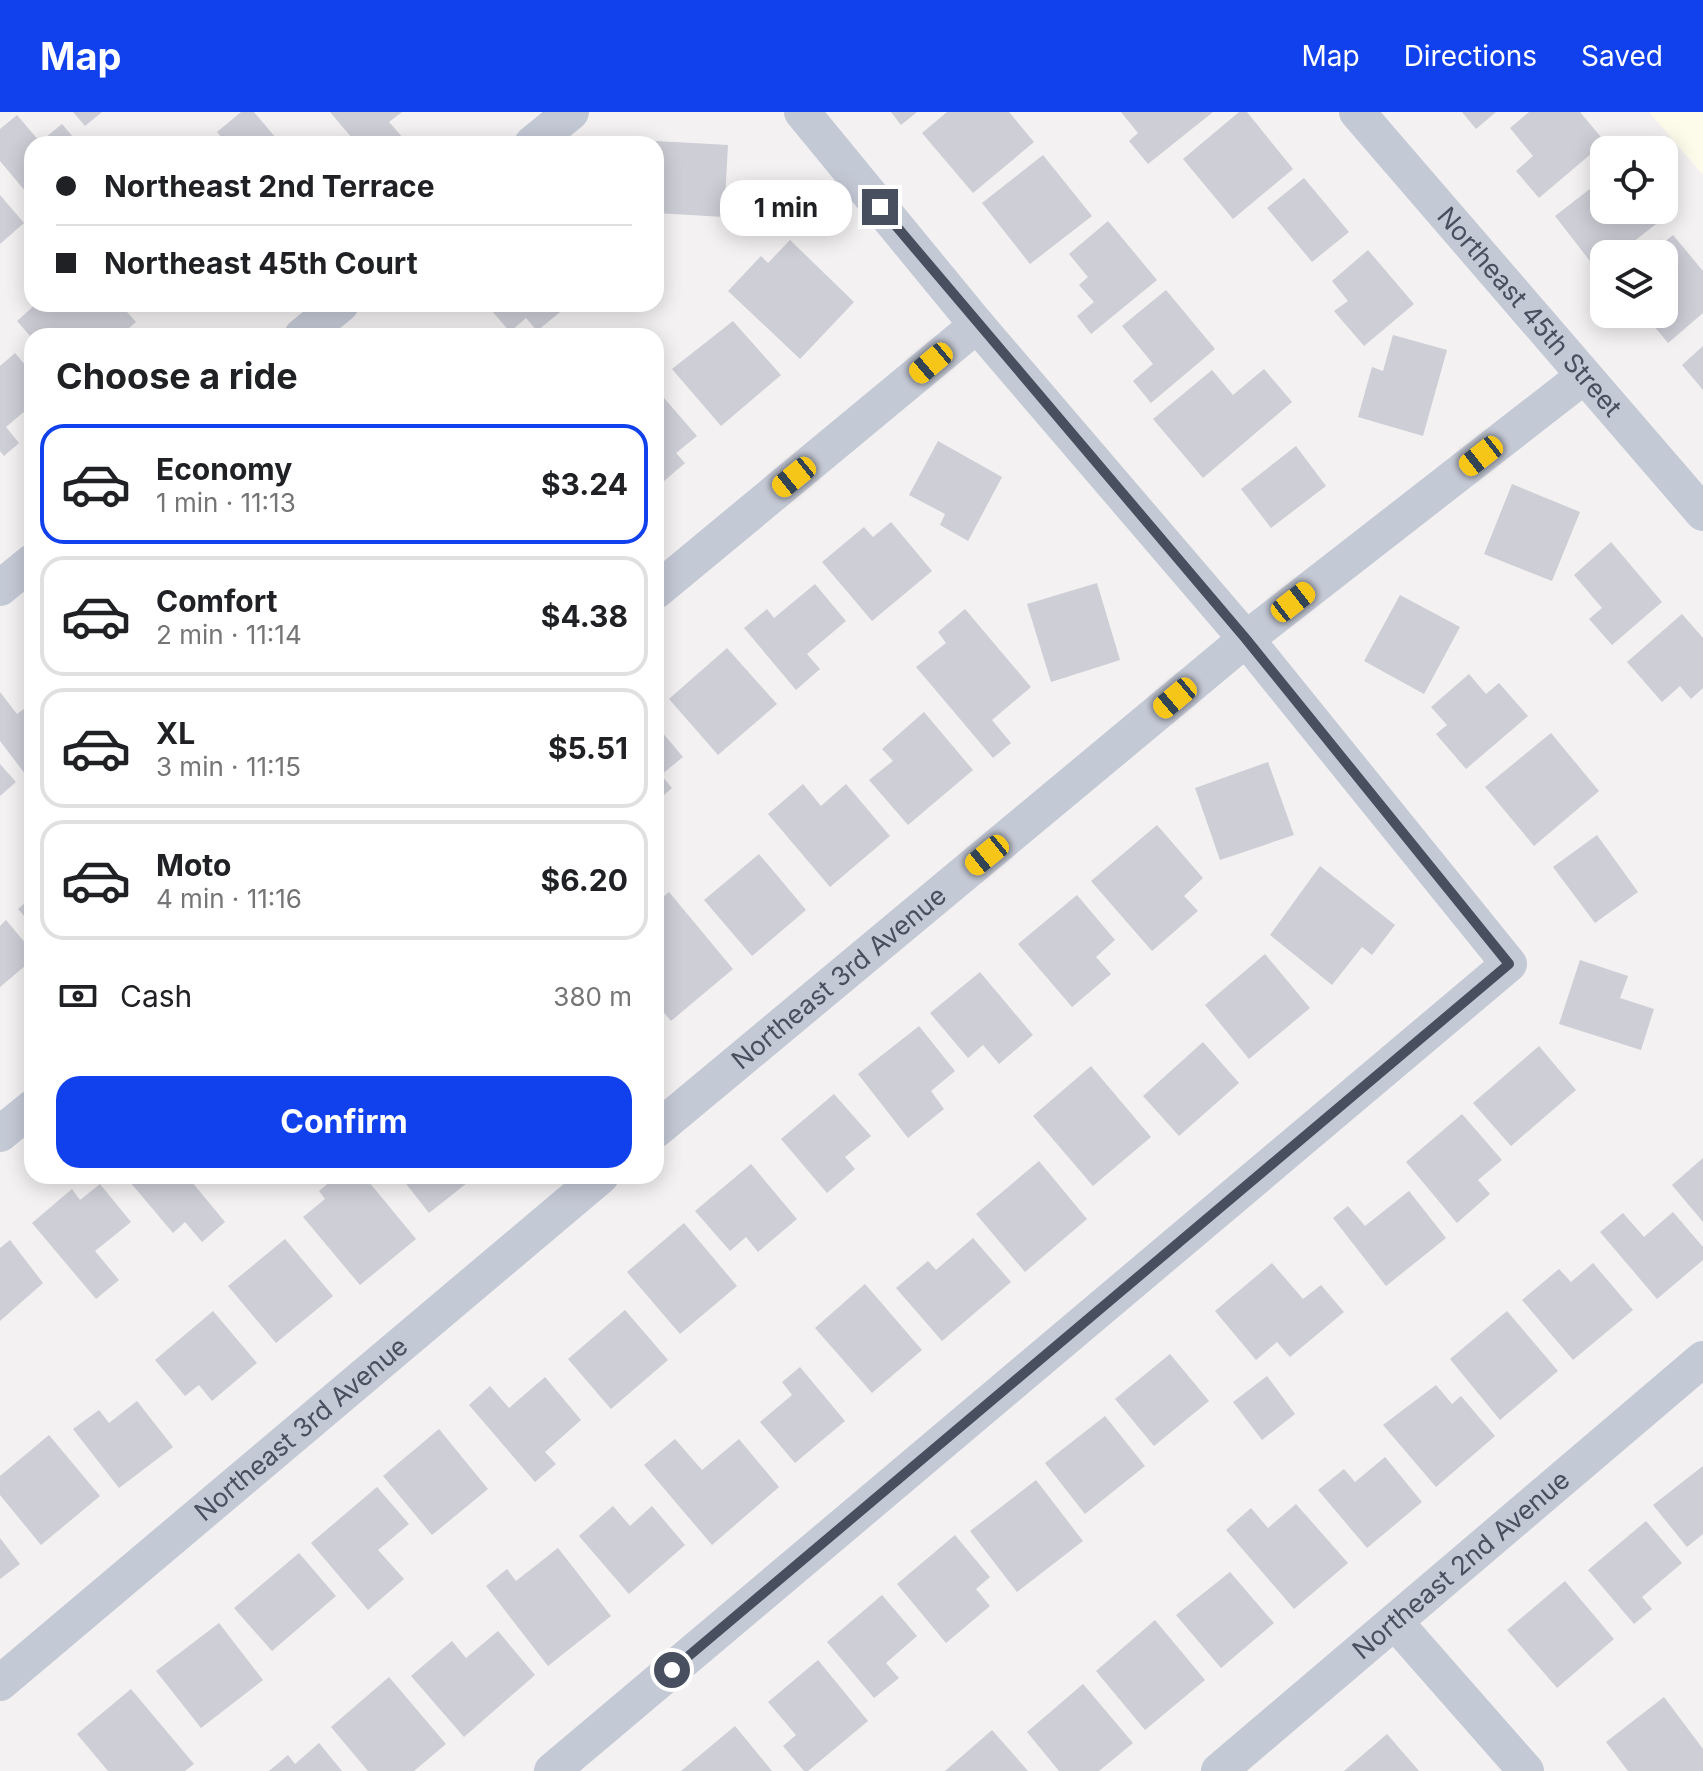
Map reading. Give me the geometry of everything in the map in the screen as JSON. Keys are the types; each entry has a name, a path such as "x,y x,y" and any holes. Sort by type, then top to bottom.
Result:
{"street":[{"path":"542,136 571,112"},
{"path":"552,1771 1509,964 1246,639 977,325 802,112"},
{"name":"Northeast 45th Street","path":"1357,112 1703,513"},
{"path":"312,328 331,312"},
{"path":"664,584 977,325"},
{"name":"Northeast 3rd Avenue","path":"664,1123 1246,639 1584,376"},
{"path":"0,588 24,568"},
{"path":"0,1134 24,1114"},
{"name":"Northeast 3rd Avenue","path":"0,1683 592,1184"},
{"name":"Northeast 2nd Avenue","path":"1219,1771 1703,1359"},
{"path":"1395,1622 1526,1771"}],"shaded area":[{"path":"1649,112 1703,112 1703,175 1678,146 1678,136 1670,136"}],"building":[{"path":"73,112 102,112 85,126"},
{"path":"241,112 254,112 274,136 220,136 217,132"},
{"path":"330,112 402,112 389,122 401,136 350,136"},
{"path":"891,112 917,112 901,125"},
{"path":"947,112 1009,112 1034,142 973,193 922,133"},
{"path":"1121,112 1213,112 1148,164 1129,141 1138,133"},
{"path":"1239,112 1247,112 1293,169 1233,219 1183,159"},
{"path":"1462,112 1496,112 1476,129"},
{"path":"1529,112 1580,112 1600,136 1590,136 1590,155 1539,198 1516,171 1533,156 1510,128"},
{"path":"17,115 35,136 24,136 24,190 0,161 0,129"},
{"path":"62,124 72,136 47,136"},
{"path":"664,141 728,145 724,217 664,213"},
{"path":"1043,155 1092,216 1030,264 982,203"},
{"path":"1304,178 1349,232 1312,262 1267,208"},
{"path":"1590,189 1590,224 1656,224 1636,240 1590,240 1590,261 1555,216"},
{"path":"0,195 24,223 0,244"},
{"path":"1108,221 1157,280 1091,334 1077,316 1094,302 1079,285 1088,277 1069,254"},
{"path":"790,240 854,302 800,359 728,291 761,256 768,263"},
{"path":"1678,241 1703,271 1703,313 1668,343 1656,328 1678,328"},
{"path":"1368,250 1414,304 1364,346 1334,311 1348,301 1332,281"},
{"path":"1166,290 1215,349 1151,403 1133,381 1153,364 1122,326"},
{"path":"27,312 127,312 136,322 129,328 24,329 17,321"},
{"path":"493,312 560,312 541,328 534,328 526,318 515,328 507,328"},
{"path":"733,321 781,375 721,426 672,369"},
{"path":"1393,335 1447,350 1423,436 1358,417 1372,367 1383,371"},
{"path":"1703,346 1703,390 1682,365"},
{"path":"15,353 24,364 24,412 6,427 19,443 4,456 0,451 0,366"},
{"path":"1264,369 1292,402 1203,478 1153,419 1212,370 1233,395"},
{"path":"664,398 697,436 676,453 685,463 664,481"},
{"path":"938,441 1002,477 968,541 940,525 945,514 909,495"},
{"path":"1296,446 1326,486 1271,528 1241,489"},
{"path":"1512,484 1580,512 1552,581 1484,554"},
{"path":"891,522 932,571 872,621 822,562 864,527 873,537"},
{"path":"1611,542 1662,602 1612,645 1589,619 1602,608 1574,575"},
{"path":"1097,583 1120,660 1051,682 1027,604"},
{"path":"815,584 846,621 807,654 820,669 796,690 744,628 767,609 774,618"},
{"path":"1400,595 1460,627 1424,694 1364,661"},
{"path":"965,609 1031,687 992,720 1011,743 993,758 916,667 946,643 938,632"},
{"path":"1682,614 1703,638 1703,688 1691,699 1680,686 1662,702 1627,662"},
{"path":"727,648 777,704 718,755 669,699"},
{"path":"1469,674 1486,694 1499,683 1528,716 1466,769 1436,734 1447,725 1431,707"},
{"path":"0,692 17,714 24,709 24,772 0,741"},
{"path":"924,712 973,770 908,825 869,780 893,761 882,749"},
{"path":"1551,733 1599,791 1534,846 1485,787"},
{"path":"664,734 683,757 664,773"},
{"path":"1268,762 1294,835 1220,860 1195,788"},
{"path":"0,764 16,782 0,796"},
{"path":"664,779 672,788 664,795"},
{"path":"803,784 821,806 846,784 890,836 830,887 768,814"},
{"path":"1157,825 1203,878 1184,896 1198,911 1152,951 1091,881"},
{"path":"1597,835 1638,892 1595,923 1553,867"},
{"path":"759,854 806,910 752,956 704,900"},
{"path":"1320,866 1395,925 1372,955 1362,947 1332,985 1270,935"},
{"path":"669,892 733,969 671,1021 664,1013 664,896"},
{"path":"1077,895 1115,940 1096,957 1111,974 1072,1007 1018,944"},
{"path":"6,920 24,941 24,967 0,987 0,926"},
{"path":"1265,954 1310,1008 1249,1059 1205,1005"},
{"path":"1580,960 1628,976 1620,998 1654,1009 1641,1050 1559,1024"},
{"path":"980,972 1033,1035 999,1064 983,1045 968,1058 930,1013"},
{"path":"919,1026 955,1071 931,1091 944,1109 908,1138 858,1074"},
{"path":"1203,1042 1239,1083 1179,1136 1143,1096"},
{"path":"1539,1046 1576,1090 1511,1146 1473,1103"},
{"path":"1091,1066 1151,1137 1093,1186 1033,1116"},
{"path":"834,1094 871,1136 845,1157 855,1169 827,1193 781,1139"},
{"path":"1462,1114 1502,1160 1478,1180 1490,1194 1457,1223 1406,1162"},
{"path":"1703,1158 1703,1222 1672,1185"},
{"path":"1039,1161 1087,1219 1025,1272 976,1214"},
{"path":"751,1164 797,1219 758,1252 746,1237 730,1251 695,1211"},
{"path":"100,1184 131,1222 95,1251 119,1280 96,1299 32,1223 72,1189 80,1200"},
{"path":"132,1184 194,1184 225,1222 202,1242 185,1222 173,1233"},
{"path":"327,1184 371,1184 416,1239 360,1285 303,1217 325,1199 319,1191"},
{"path":"406,1184 466,1184 429,1213"},
{"path":"1409,1191 1446,1238 1386,1286 1333,1218 1348,1206 1365,1226"},
{"path":"1673,1212 1703,1247 1703,1260 1657,1299 1600,1232 1623,1213 1644,1237"},
{"path":"684,1223 737,1286 680,1334 627,1272"},
{"path":"973,1238 1011,1282 942,1341 896,1288 928,1261 936,1270"},
{"path":"285,1239 333,1296 276,1343 228,1286"},
{"path":"10,1240 43,1283 0,1321 0,1248"},
{"path":"1272,1263 1303,1299 1321,1285 1344,1312 1290,1357 1277,1342 1256,1360 1215,1311"},
{"path":"1593,1263 1633,1310 1573,1360 1522,1300 1559,1269 1571,1282"},
{"path":"865,1284 922,1350 872,1393 815,1328"},
{"path":"625,1310 668,1360 611,1409 568,1359"},
{"path":"213,1311 257,1363 212,1401 199,1385 185,1396 155,1360"},
{"path":"1507,1311 1558,1371 1500,1420 1450,1359"},
{"path":"1170,1354 1209,1401 1154,1446 1115,1399"},
{"path":"800,1367 845,1421 795,1463 760,1422 792,1395 782,1382"},
{"path":"1267,1376 1295,1414 1262,1440 1233,1402"},
{"path":"545,1377 581,1420 545,1452 556,1464 535,1482 469,1405 490,1386 509,1408"},
{"path":"1436,1385 1452,1404 1461,1396 1495,1436 1436,1487 1383,1425"},
{"path":"137,1401 173,1447 119,1488 73,1429 99,1410 109,1423"},
{"path":"1105,1416 1145,1466 1085,1514 1045,1463"},
{"path":"439,1429 488,1489 432,1535 383,1476"},
{"path":"49,1435 100,1496 41,1545 0,1495 0,1476"},
{"path":"675,1439 702,1470 739,1439 779,1487 712,1545 644,1465"},
{"path":"1385,1457 1422,1502 1367,1548 1318,1490 1344,1469 1355,1482"},
{"path":"1703,1466 1703,1534 1687,1547 1653,1505"},
{"path":"1036,1480 1083,1541 1017,1592 970,1531"},
{"path":"377,1487 409,1524 378,1550 404,1579 368,1610 311,1543"},
{"path":"1296,1504 1348,1563 1294,1609 1226,1530 1251,1508 1268,1528"},
{"path":"613,1506 630,1526 652,1506 685,1545 629,1594 579,1536"},
{"path":"1646,1521 1682,1563 1642,1597 1652,1609 1634,1624 1588,1570"},
{"path":"955,1535 990,1577 976,1589 990,1606 946,1643 897,1584"},
{"path":"0,1538 20,1564 0,1579"},
{"path":"558,1548 611,1616 548,1666 486,1586 507,1569 516,1581"},
{"path":"299,1553 336,1596 272,1651 234,1608"},
{"path":"1230,1572 1274,1623 1221,1668 1176,1615"},
{"path":"1565,1581 1614,1639 1557,1688 1507,1630"},
{"path":"882,1595 917,1636 886,1663 899,1678 874,1698 827,1642"},
{"path":"1155,1620 1205,1680 1145,1730 1096,1671"},
{"path":"219,1623 263,1680 201,1728 156,1671"},
{"path":"498,1631 535,1675 464,1737 411,1676 452,1641 466,1658"},
{"path":"818,1660 868,1721 808,1771 804,1771 783,1746 796,1735 768,1702"},
{"path":"389,1677 446,1744 414,1771 368,1771 331,1727"},
{"path":"1083,1684 1133,1743 1099,1771 1059,1771 1027,1732"},
{"path":"131,1689 194,1764 185,1771 108,1771 77,1734"},
{"path":"1664,1697 1703,1749 1703,1771 1628,1771 1606,1742"},
{"path":"735,1726 772,1771 681,1771"},
{"path":"992,1730 1028,1771 945,1771"},
{"path":"1387,1734 1419,1771 1344,1771"},
{"path":"319,1743 342,1771 269,1771 288,1755 295,1764"}],"route":[{"path":"672,1670 1509,964 1246,639 880,207"}]}
